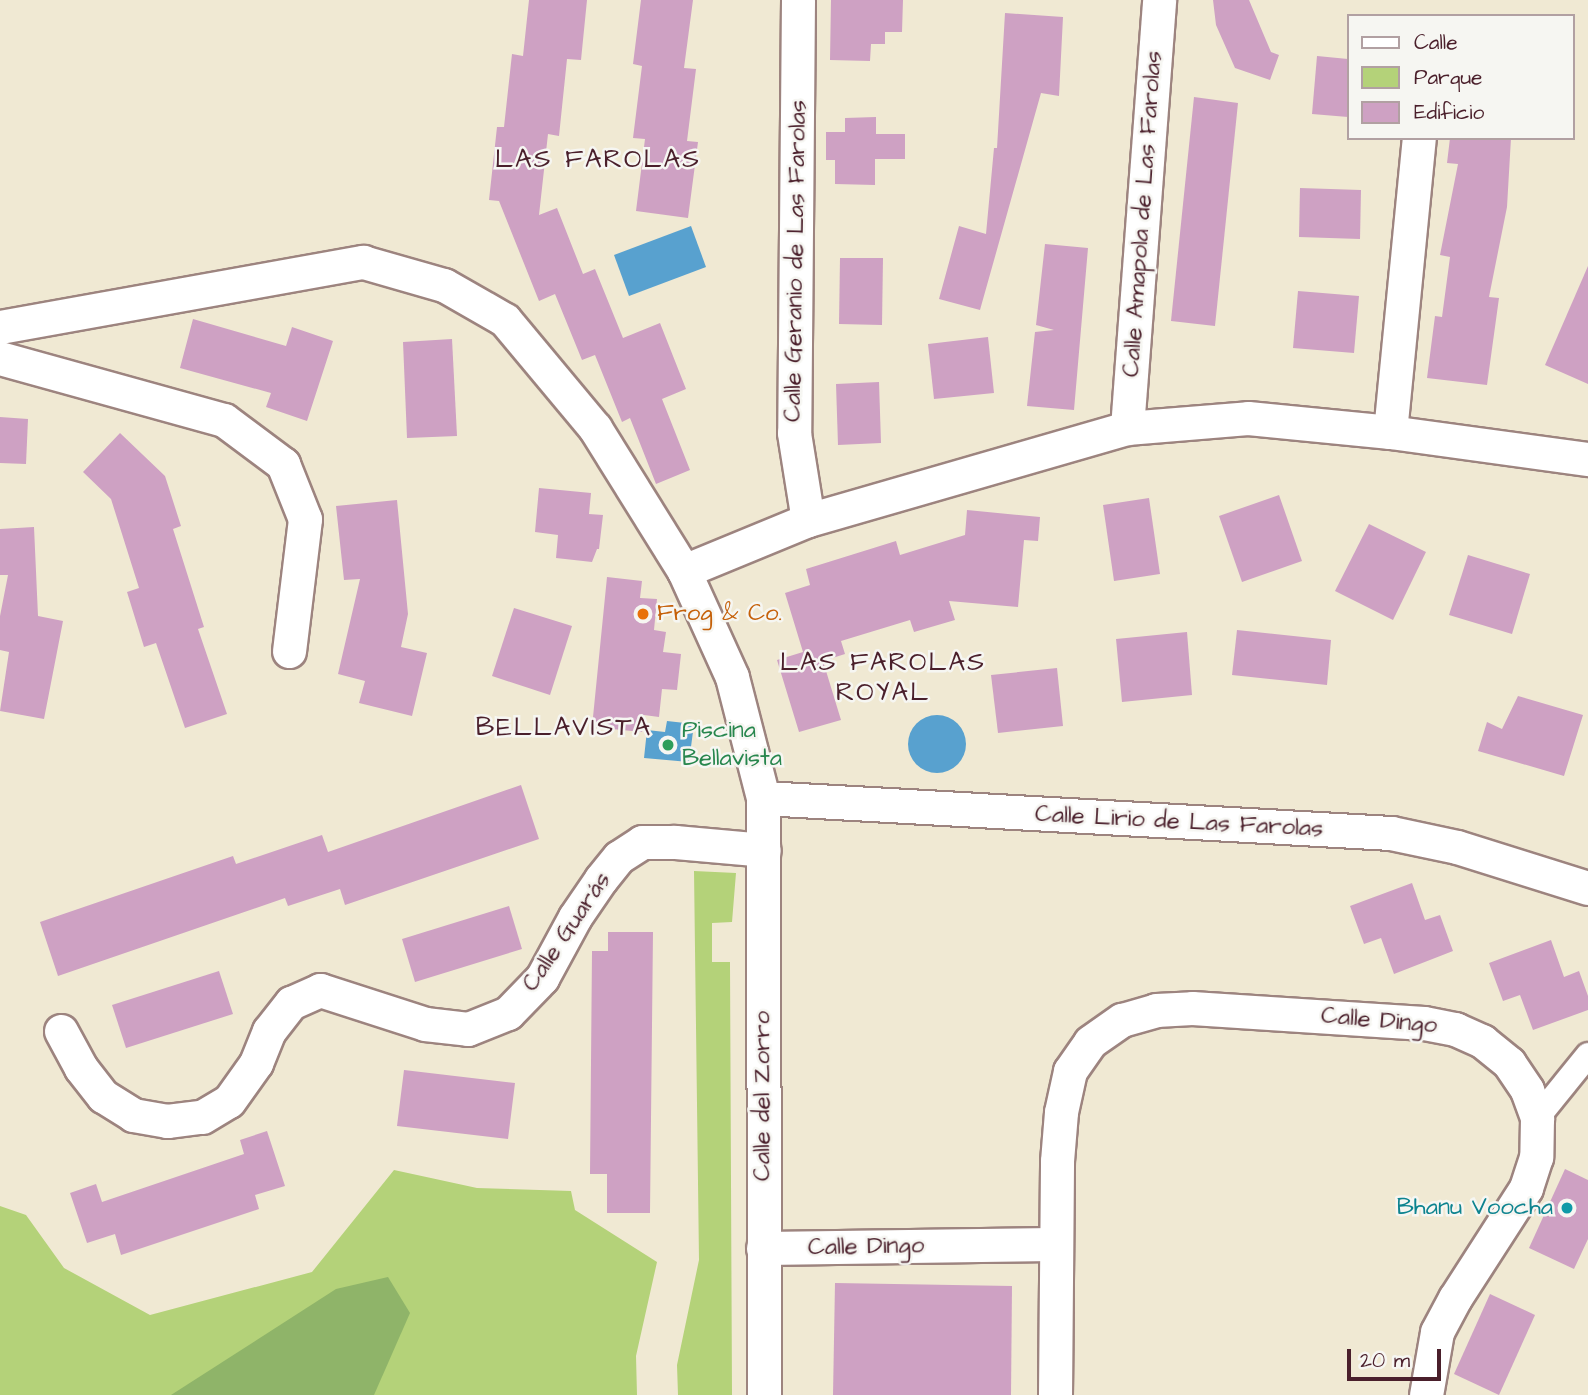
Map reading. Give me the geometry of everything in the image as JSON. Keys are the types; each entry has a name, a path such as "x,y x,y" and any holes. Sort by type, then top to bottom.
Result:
{"street":[{"name":"Calle Geranio de Las Farolas","path":"799,0 794,433 808,520"},
{"name":"Calle Amapola de Las Farolas","path":"1127,428 1159,0"},
{"path":"1390,432 1419,140"},
{"name":"Calle del Zorro","path":"0,327 363,262 444,285 505,320 595,428 684,570 732,677 763,798 764,1395"},
{"path":"0,358 224,420 283,464 305,519 289,651"},
{"path":"684,570 808,520 1127,428 1248,418 1390,432 1588,459"},
{"name":"Calle Lirio de Las Farolas","path":"763,798 1391,833 1457,847 1588,888"},
{"name":"Calle Guarás","path":"61,1031 81,1068 103,1096 133,1115 167,1121 202,1117 229,1101 256,1063 269,1031 291,1003 320,990 425,1024 468,1028 508,1013 542,978 575,917 601,879 619,857 642,842 675,842 764,850"},
{"name":"Calle Dingo","path":"1055,1395 1054,1244 1061,1112 1070,1071 1090,1042 1122,1020 1156,1010 1192,1007 1424,1023 1455,1029 1482,1041 1508,1063 1527,1090 1537,1118 1536,1157 1526,1188 1455,1298 1437,1332 1426,1395"},
{"path":"1537,1118 1588,1055"},
{"name":"Calle Dingo","path":"763,1248 1054,1244"}],"green space":[{"path":"694,871 736,873 732,922 712,923 712,962 730,962 732,1395 678,1395 677,1365 699,1260"},
{"path":"394,1170 477,1188 571,1191 575,1210 657,1262 636,1356 637,1395 0,1395 0,1206 26,1215 64,1268 150,1315 312,1272"},
{"path":"388,1277 410,1313 374,1395 171,1395 336,1289"}],"water":[{"path":"691,226 706,267 629,296 614,255"},
{"path":"937,715 948,717 961,728 966,744 964,755 953,768 937,773 926,771 913,760 908,744 910,733 921,720"},
{"name":"Piscina Bellavista","path":"667,721 694,724 689,762 644,758 647,730 665,732"}],"building":[{"path":"529,0 587,0 581,60 567,59 559,136 548,134 539,215 557,208 583,274 595,269 623,338 660,323 686,389 662,399 690,470 656,484 630,418 622,422 595,355 582,360 555,294 539,301 499,201 489,200 497,127 504,127 512,54 523,56"},
{"path":"641,0 693,0 684,68 696,69 687,141 698,142 688,218 636,211 645,139 633,138 642,66 633,64"},
{"path":"831,0 903,0 902,32 885,32 885,44 871,44 870,61 830,60"},
{"path":"1213,0 1249,0 1271,52 1279,55 1270,80 1235,68 1216,25"},
{"path":"1005,13 1063,17 1059,96 1041,93 980,310 939,299 959,226 986,234 994,148 997,148"},
{"path":"1317,56 1346,59 1346,117 1312,114"},
{"path":"1194,97 1238,103 1215,326 1171,321"},
{"path":"876,117 876,134 905,134 905,159 875,159 875,185 835,184 835,160 826,160 826,132 845,132 845,118"},
{"path":"1450,140 1511,140 1507,207 1489,297 1499,298 1487,385 1427,378 1435,316 1442,317 1450,257 1440,255 1458,164 1447,163"},
{"path":"1300,188 1361,190 1360,239 1299,237"},
{"path":"1045,244 1088,248 1074,410 1027,406 1035,332 1054,330 1036,325"},
{"path":"840,258 883,258 882,325 839,324"},
{"path":"1588,266 1588,384 1545,365"},
{"path":"1298,291 1359,296 1354,353 1293,348"},
{"path":"193,319 286,346 292,327 333,341 307,421 266,407 271,393 180,368"},
{"path":"988,337 994,393 934,399 928,344"},
{"path":"452,339 457,436 407,438 403,342"},
{"path":"879,382 881,443 838,445 836,384"},
{"path":"0,417 28,419 26,464 0,463"},
{"path":"120,433 165,476 181,526 173,529 204,627 198,629 227,714 185,728 156,643 144,647 127,592 139,588 111,499 83,472"},
{"path":"539,488 591,493 589,514 603,515 599,549 592,562 556,558 558,535 535,532"},
{"path":"1279,495 1302,561 1242,582 1219,516"},
{"path":"1149,498 1160,574 1114,581 1103,505"},
{"path":"397,500 408,614 401,647 427,653 412,716 359,703 365,681 338,674 360,579 344,580 336,506"},
{"path":"967,510 1040,517 1038,541 1024,540 1018,607 949,601 955,620 914,632 910,620 841,641 845,654 823,661 841,720 799,732 777,660 803,652 785,593 810,585 806,569 896,541 900,555 965,535"},
{"path":"1369,524 1426,552 1393,620 1335,591"},
{"path":"34,527 38,616 63,621 44,719 0,711 9,652 0,650 0,616 8,575 0,575 0,529"},
{"path":"1468,555 1530,574 1512,634 1449,615"},
{"path":"607,577 642,581 640,598 657,599 654,630 666,632 663,652 681,654 677,690 662,689 659,717 644,715 642,732 592,727"},
{"path":"514,608 572,626 550,695 492,676"},
{"path":"1237,630 1331,640 1327,685 1232,675"},
{"path":"1187,632 1192,695 1122,702 1116,639"},
{"path":"1057,668 1063,726 998,733 991,675"},
{"path":"1518,696 1583,715 1564,776 1478,751 1487,722 1502,729"},
{"path":"521,785 539,839 345,905 340,889 288,906 285,898 58,976 40,922 233,856 236,864 322,835 328,852"},
{"path":"1412,883 1425,920 1440,915 1453,951 1394,974 1381,938 1364,944 1350,906"},
{"path":"509,906 522,949 415,982 402,939"},
{"path":"608,932 653,932 650,1213 607,1213 607,1174 590,1174 592,951 608,951"},
{"path":"1551,940 1564,977 1579,971 1588,996 1588,1010 1533,1030 1520,995 1503,1001 1489,963"},
{"path":"219,971 233,1014 126,1048 112,1005"},
{"path":"404,1070 515,1083 508,1139 397,1126"},
{"path":"267,1131 285,1186 255,1195 259,1209 121,1255 115,1234 87,1243 70,1193 96,1184 102,1202 244,1154 240,1140"},
{"name":"Bhanu Voocha","path":"1565,1169 1588,1180 1588,1239 1574,1269 1529,1248"},
{"path":"835,1283 1012,1286 1011,1395 833,1395"},
{"path":"1490,1294 1535,1315 1499,1395 1454,1374"}],"place":[{"name":"Frog & Co.","path":"643,614"},
{"name":"Piscina Bellavista","path":"668,745"},
{"name":"Bhanu Voocha","path":"1567,1208"}],"district":[{"name":"LAS FAROLAS","path":"598,160"},
{"name":"LAS FAROLAS ROYAL","path":"883,678"},
{"name":"BELLAVISTA","path":"564,728"}]}
